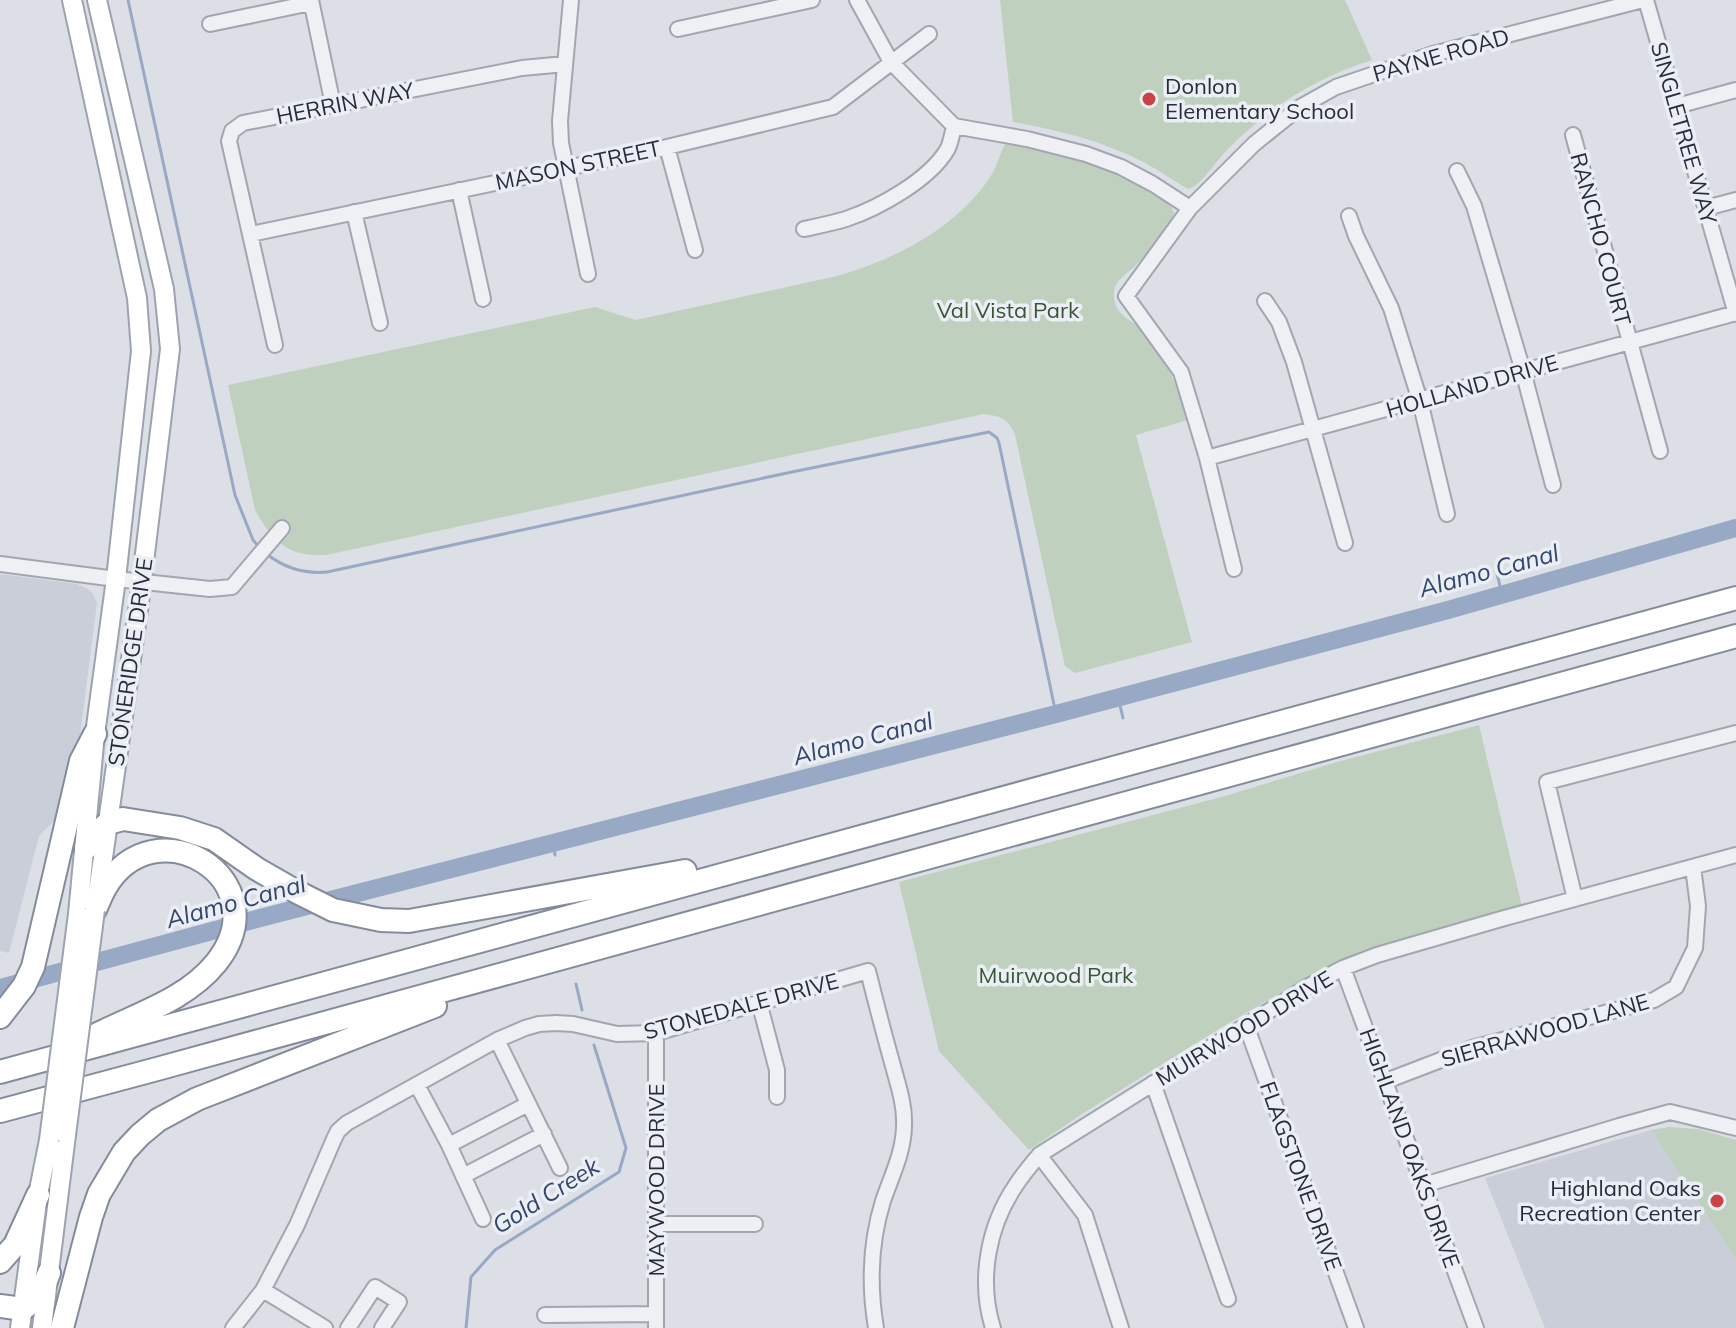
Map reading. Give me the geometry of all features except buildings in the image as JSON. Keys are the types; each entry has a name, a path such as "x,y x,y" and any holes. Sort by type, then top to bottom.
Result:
{"highway":[{"path":"0,1072 1736,598"},
{"path":"0,1111 1736,636"},
{"path":"0,1017 24,986 33,967 81,761 95,734"},
{"path":"86,848 108,823 123,819 180,828 223,845 257,869 333,910 381,920 409,921 743,861 777,859"},
{"path":"46,1060 159,1006 196,982 215,965 227,946 234,929 235,912 233,897 215,870 185,852 169,850 154,851 127,864 115,874 86,912"},
{"path":"62,1328 99,1194 124,1152 158,1120 197,1099 456,999 490,990 510,973"},
{"path":"0,1124 49,1109 68,1092"},
{"path":"0,1262 15,1245 38,1195"},
{"path":"0,1306 21,1318 42,1291 49,1273"}],"main road":[{"name":"STONERIDGE DRIVE","path":"72,0 137,298 141,351 95,734 86,848 86,912"},
{"name":"STONERIDGE DRIVE","path":"42,1328 58,1138 86,912 108,823 142,582 170,349 164,289 97,0"},
{"name":"STONERIDGE DRIVE","path":"21,1318 38,1195 58,1138"}],"street":[{"path":"571,0 560,121 561,143 588,274"},
{"path":"678,29 812,0"},
{"path":"857,0 891,62 954,126 1037,141 1086,154 1121,167 1190,208"},
{"name":"SINGLETREE WAY","path":"1645,0 1736,313"},
{"name":"PAYNE ROAD","path":"1207,458 1181,372 1126,296 1190,208 1276,125 1336,87 1433,54 1645,0"},
{"path":"210,24 311,1 333,105"},
{"name":"MASON STREET","path":"251,234 667,147 833,107 929,34"},
{"name":"HERRIN WAY","path":"251,234 229,141 232,131 243,123 522,68 565,64"},
{"path":"1677,106 1736,90"},
{"path":"804,229 846,219 873,208 918,181 936,166 948,147 954,126"},
{"name":"RANCHO COURT","path":"1573,135 1660,451"},
{"path":"667,147 695,250"},
{"path":"1457,171 1474,206 1553,485"},
{"path":"459,190 483,299"},
{"path":"1706,208 1736,200"},
{"path":"354,212 380,323"},
{"path":"1349,216 1391,308 1420,401 1447,514"},
{"path":"251,234 275,345"},
{"path":"1265,301 1279,322 1294,362 1345,543"},
{"name":"HOLLAND DRIVE","path":"1207,458 1736,313"},
{"path":"1207,458 1234,569"},
{"path":"0,564 210,589 232,587 282,528"},
{"path":"1575,899 1547,782 1736,733"},
{"name":"MUIRWOOD DRIVE","path":"993,1328 986,1298 986,1264 996,1223 1014,1186 1039,1155 1307,987 1343,968 1377,955 1736,855"},
{"name":"SIERRAWOOD LANE","path":"1386,1081 1472,1048 1654,1000 1676,987 1695,948 1698,906 1693,867"},
{"name":"HIGHLAND OAKS DRIVE","path":"1343,968 1476,1328"},
{"name":"STONEDALE DRIVE","path":"233,1328 263,1290 297,1225 338,1131 347,1123 497,1040 525,1028 556,1023 617,1034 656,1033 868,971 902,1100 904,1123 903,1143 874,1234 871,1267 876,1328"},
{"path":"759,1002 777,1070 777,1097"},
{"name":"FLAGSTONE DRIVE","path":"1246,1025 1356,1328"},
{"name":"MAYWOOD DRIVE","path":"656,1033 656,1321"},
{"path":"497,1040 560,1168"},
{"path":"1153,1083 1228,1299"},
{"path":"417,1085 483,1219"},
{"path":"449,1145 528,1104"},
{"path":"1424,1185 1670,1112 1736,1128"},
{"path":"463,1176 544,1134"},
{"path":"1039,1155 1085,1215 1121,1328"},
{"path":"656,1224 755,1224"},
{"path":"348,1328 375,1287 399,1302 382,1328"},
{"path":"263,1290 325,1328"},
{"path":"545,1315 656,1321"}],"shaded area":[{"path":"0,574 77,584 88,589 97,603 79,743 64,811 39,836 9,953 0,951"},
{"path":"1651,1130 1736,1260 1736,1328 1545,1328 1485,1178"}],"green space":[{"name":"Donlon Elementary School","path":"1000,0 1345,0 1372,60 1331,76 1293,96 1242,135 1203,179 1188,189 1145,163 1109,147 1062,132 1013,122"},
{"name":"Val Vista Park","path":"1005,144 1044,151 1101,168 1161,199 1174,212 1172,221 1158,241 1118,282 1114,298 1118,310 1145,333 1160,353 1176,385 1188,420 1136,435 1192,642 1075,673 1065,666 1015,435 1003,419 984,414 326,555 303,554 286,547 268,530 255,510 228,385 595,307 636,320 837,276 900,252 956,216 989,179"},
{"name":"Muirwood Park","path":"1479,725 1522,907 1362,951 1329,966 1219,1029 1029,1150 939,1051 899,882"},
{"name":"Highland Oaks Recreation Center","path":"1669,1127 1698,1129 1736,1140 1736,1260 1651,1130"}],"waterway":[{"path":"128,0 235,495 253,540 259,547"},
{"path":"268,555 296,569 327,572 989,432 999,443 1056,714"},
{"name":"Alamo Canal","path":"0,988 264,917 1056,714 1448,610 1736,528"},
{"path":"1497,574 1502,594"},
{"path":"1118,697 1123,718"},
{"name":"Gold Creek","path":"553,842 555,855"},
{"name":"Gold Creek","path":"576,984 582,1010"},
{"name":"Gold Creek","path":"466,1328 471,1277 495,1250 619,1172 626,1148 594,1045"}],"place":[{"name":"Donlon Elementary School","path":"1149,99"},
{"name":"Highland Oaks Recreation Center","path":"1717,1201"}]}
